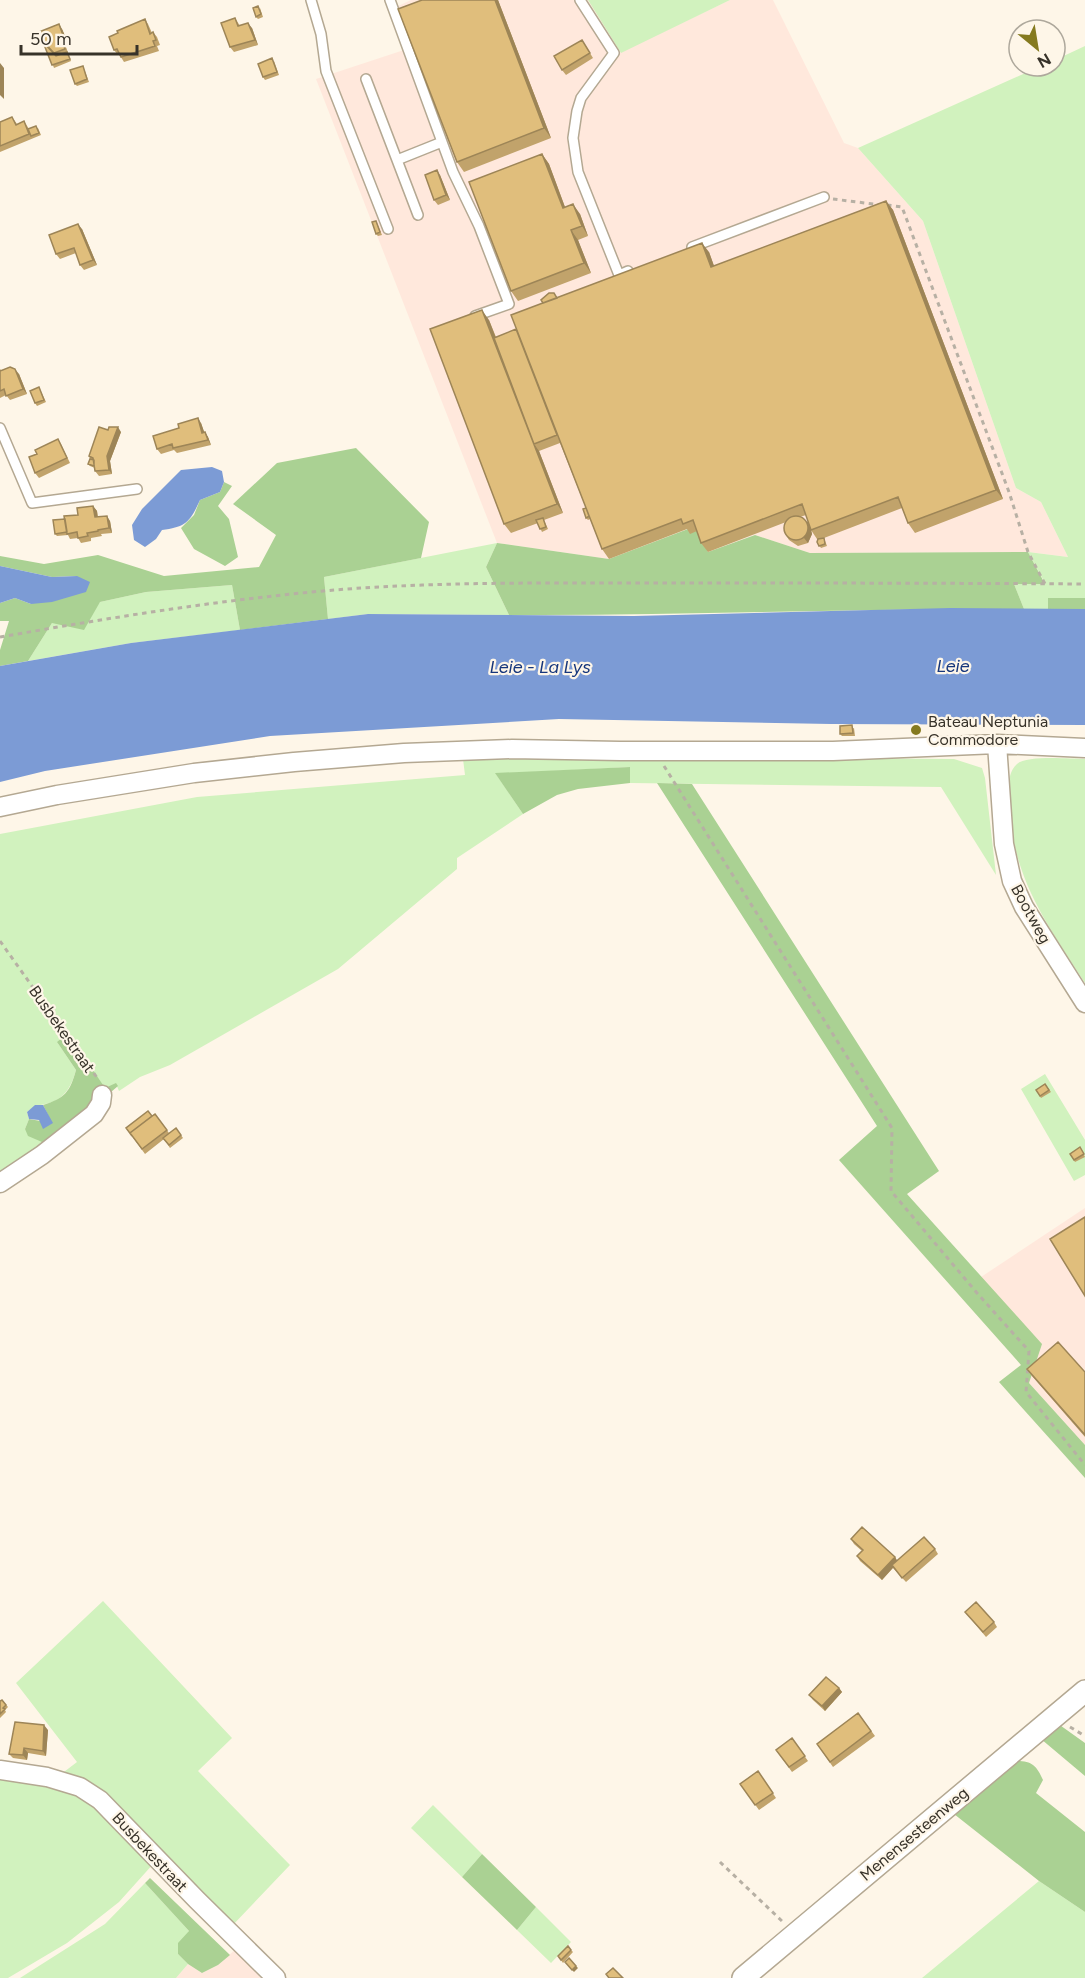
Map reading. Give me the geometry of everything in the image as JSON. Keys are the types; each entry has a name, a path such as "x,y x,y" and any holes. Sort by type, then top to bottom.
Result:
{"street":[{"path":"0,807 57,795 194,773 405,753 512,749 833,751 997,744 1085,748"},
{"name":"Bootweg","path":"997,744 1004,844 1012,881 1024,908 1085,1003"},
{"path":"0,1183 42,1155 94,1114 102,1095"},
{"name":"Menensesteenweg","path":"742,1978 1085,1691"},
{"name":"Busbekestraat","path":"0,1770 47,1778 80,1787 100,1800 196,1900 276,1978"}],"lane":[{"path":"311,0 321,33 326,71 388,229"},
{"path":"390,0 453,172 482,233 509,304 466,320"},
{"path":"580,0 614,53 585,92 579,105 573,132 575,161 619,275 640,267"},
{"path":"366,80 418,215"},
{"path":"397,160 442,142"},
{"path":"684,250 824,197"},
{"path":"0,428 32,503 137,489"}],"path":[{"path":"824,197 902,207 1009,492 1028,552 1045,584"},
{"path":"0,637 156,610 234,600 369,588 459,584 1085,584"},
{"path":"656,751 669,776 892,1128 891,1191 976,1293 1029,1351 1026,1392 1085,1465"},
{"name":"Busbekestraat","path":"0,940 99,1081 102,1095"},
{"path":"720,1862 795,1934"}],"shaded area":[{"path":"411,0 588,0 621,52 730,0 773,0 844,143 858,148 923,221 1016,488 1041,502 1068,557 1028,552 810,553 755,535 708,552 688,529 609,559 497,543 316,79 407,49 392,9"},
{"path":"1085,1208 1085,1445 1029,1383 1034,1365 981,1277"},
{"path":"237,1948 268,1978 176,1978 188,1964 202,1973 218,1965"}],"green space":[{"path":"588,0 730,0 621,53"},
{"path":"1085,46 1085,598 1048,598 1048,609 1024,609 1014,584 1045,583 1028,552 1068,557 1041,502 1016,488 923,221 858,148 1014,78 1067,78 1067,54"},
{"path":"356,448 429,522 421,558 324,577 328,619 240,630 232,585 146,592 100,602 84,630 52,623 28,661 0,666 0,650 9,621 0,621 0,603 15,598 31,604 77,576 52,577 0,566 0,556 44,564 98,555 164,576 259,567 276,535 233,504 277,463"},
{"path":"224,482 232,486 218,506 229,519 238,557 225,566 194,549 181,528 194,515 200,500 220,492"},
{"path":"688,529 700,530 708,552 755,535 810,553 1028,552 1045,584 1014,584 1024,609 509,615 486,567 497,543 609,559"},
{"path":"497,543 486,567 509,615 368,614 328,619 324,577"},
{"path":"232,585 240,630 131,643 28,661 52,623 100,602 146,592"},
{"path":"1048,598 1085,598 1085,609 1048,609"},
{"path":"666,757 954,759 982,768 996,875 941,787 630,783 630,767 496,774 523,814 457,858 457,869 338,969 170,1065 140,1077 119,1091 116,1084 106,1089 57,1042 76,1070 74,1076 69,1088 57,1100 35,1106 27,1112 29,1119 25,1129 49,1145 0,1177 0,834 197,797 465,775 463,759"},
{"path":"1039,758 1085,759 1085,983 1044,918 1023,875 1011,826 1009,780 1014,768 1022,761"},
{"path":"630,767 630,783 578,789 557,795 523,814 495,773"},
{"path":"657,783 692,784 939,1171 907,1194 1042,1344 1029,1383 1085,1445 1085,1478 999,1382 1021,1365 839,1160 877,1126"},
{"path":"68,1033 105,1088 116,1083 118,1086 49,1145 28,1136 25,1129 29,1119 52,1123 43,1105 62,1097 69,1089 76,1070 57,1042"},
{"path":"1045,1074 1085,1140 1085,1175 1074,1181 1021,1089"},
{"path":"103,1601 232,1738 198,1771 290,1865 231,1927 60,1775 77,1762 16,1683"},
{"path":"1057,1723 1085,1743 1085,1776 1041,1739"},
{"path":"1017,1761 1030,1763 1039,1771 1043,1780 1036,1793 1085,1832 1085,1912 1039,1881 954,1814"},
{"path":"0,1777 42,1782 89,1798 154,1863 119,1902 67,1943 8,1978 0,1978"},
{"path":"433,1805 482,1854 462,1877 411,1828"},
{"path":"482,1854 536,1907 517,1930 462,1877"},
{"path":"150,1878 230,1955 218,1965 202,1973 188,1964 178,1954 178,1943 189,1931 145,1883"},
{"path":"1039,1881 1085,1912 1085,1978 922,1978"},
{"path":"145,1883 189,1931 178,1954 188,1964 176,1978 20,1978 105,1924"},
{"path":"536,1907 571,1942 551,1963 517,1930"}],"water":[{"path":"212,467 222,471 224,482 220,492 200,500 186,522 177,527 162,530 156,539 145,547 134,540 132,525 142,509 181,470"},
{"path":"0,566 52,577 77,576 90,582 86,592 52,602 31,604 15,598 0,603"},
{"name":"Leie","path":"950,608 1085,609 1085,725 831,724 559,719 270,736 45,771 0,782 0,666 131,643 368,614 634,616"},
{"path":"35,1105 43,1105 53,1123 43,1129 39,1120 29,1119 27,1112"}],"building":[{"path":"422,0 495,0 544,128 457,162 398,9"},
{"path":"258,6 261,14 256,17 253,8"},
{"path":"235,18 238,26 248,23 255,40 230,47 221,23"},
{"path":"145,19 150,34 153,32 156,40 153,41 155,46 121,57 117,49 114,50 109,37"},
{"path":"59,24 65,41 63,42 65,49 54,53 41,39 39,32"},
{"path":"582,40 590,53 562,70 554,56"},
{"path":"43,42 56,56 67,52 70,59 52,65"},
{"path":"272,58 277,72 263,77 258,64"},
{"path":"83,66 87,79 75,84 70,70"},
{"path":"12,117 16,125 24,121 29,134 0,146 0,122"},
{"path":"36,126 39,133 31,136 28,129"},
{"path":"542,154 563,208 573,204 582,226 571,230 584,263 511,291 469,182"},
{"path":"437,170 446,195 434,200 425,175"},
{"path":"886,201 996,490 908,523 898,497 811,530 802,504 701,543 693,520 683,524 681,519 602,549 511,315 702,243 711,267"},
{"path":"376,221 380,232 376,234 372,222"},
{"path":"78,224 93,260 80,265 74,248 56,254 49,235"},
{"path":"549,293 554,293 557,298 543,303 541,300"},
{"path":"482,310 557,504 504,524 430,329"},
{"path":"516,329 557,435 534,444 494,338"},
{"path":"10,367 15,369 23,389 6,396 4,389 0,391 0,371"},
{"path":"39,387 44,400 35,403 30,391"},
{"path":"198,418 202,433 205,432 208,440 173,448 172,444 157,449 153,436 179,428 178,424"},
{"path":"99,427 108,430 109,427 118,427 107,456 109,470 95,471 93,458 89,456"},
{"path":"58,439 67,458 35,473 29,457 37,454 35,450"},
{"path":"90,459 94,460 94,466 88,464"},
{"path":"93,506 95,517 107,516 109,528 87,533 88,536 78,538 77,532 67,534 64,516 78,515 77,508"},
{"path":"586,508 589,516 586,518 583,509"},
{"path":"796,516 805,519 808,528 805,537 796,540 787,537 784,528 787,519"},
{"path":"543,518 546,527 540,529 536,520"},
{"path":"65,519 67,532 55,534 53,520"},
{"path":"824,538 825,544 819,546 818,539"},
{"path":"852,725 853,733 840,734 840,726"},
{"path":"1045,1084 1049,1090 1040,1096 1036,1090"},
{"path":"148,1111 152,1116 130,1133 132,1136 126,1128"},
{"path":"155,1114 167,1130 142,1149 130,1133"},
{"path":"176,1128 181,1135 169,1145 163,1138"},
{"path":"1080,1147 1084,1154 1074,1160 1070,1154"},
{"path":"1085,1217 1085,1296 1050,1239"},
{"path":"1058,1342 1085,1372 1085,1435 1027,1369"},
{"path":"862,1527 895,1557 878,1575 857,1556 863,1550 851,1539"},
{"path":"924,1537 935,1549 902,1578 892,1565"},
{"path":"976,1602 994,1622 983,1632 965,1612"},
{"path":"826,1677 839,1688 822,1706 809,1695"},
{"path":"2,1700 6,1705 0,1714 0,1701"},
{"path":"858,1713 871,1731 830,1762 817,1744"},
{"path":"15,1722 44,1725 43,1751 24,1748 23,1755 9,1754"},
{"path":"792,1738 805,1756 789,1767 776,1750"},
{"path":"758,1771 773,1793 755,1805 740,1784"},
{"path":"568,1946 571,1950 561,1960 558,1956"},
{"path":"569,1958 576,1966 572,1970 565,1962"},
{"path":"613,1968 623,1978 609,1978 606,1974"}],"place":[{"name":"Bateau Neptunia Commodore","path":"916,730"}],"water label":[{"name":"Leie - La Lys","path":"540,667"}]}
